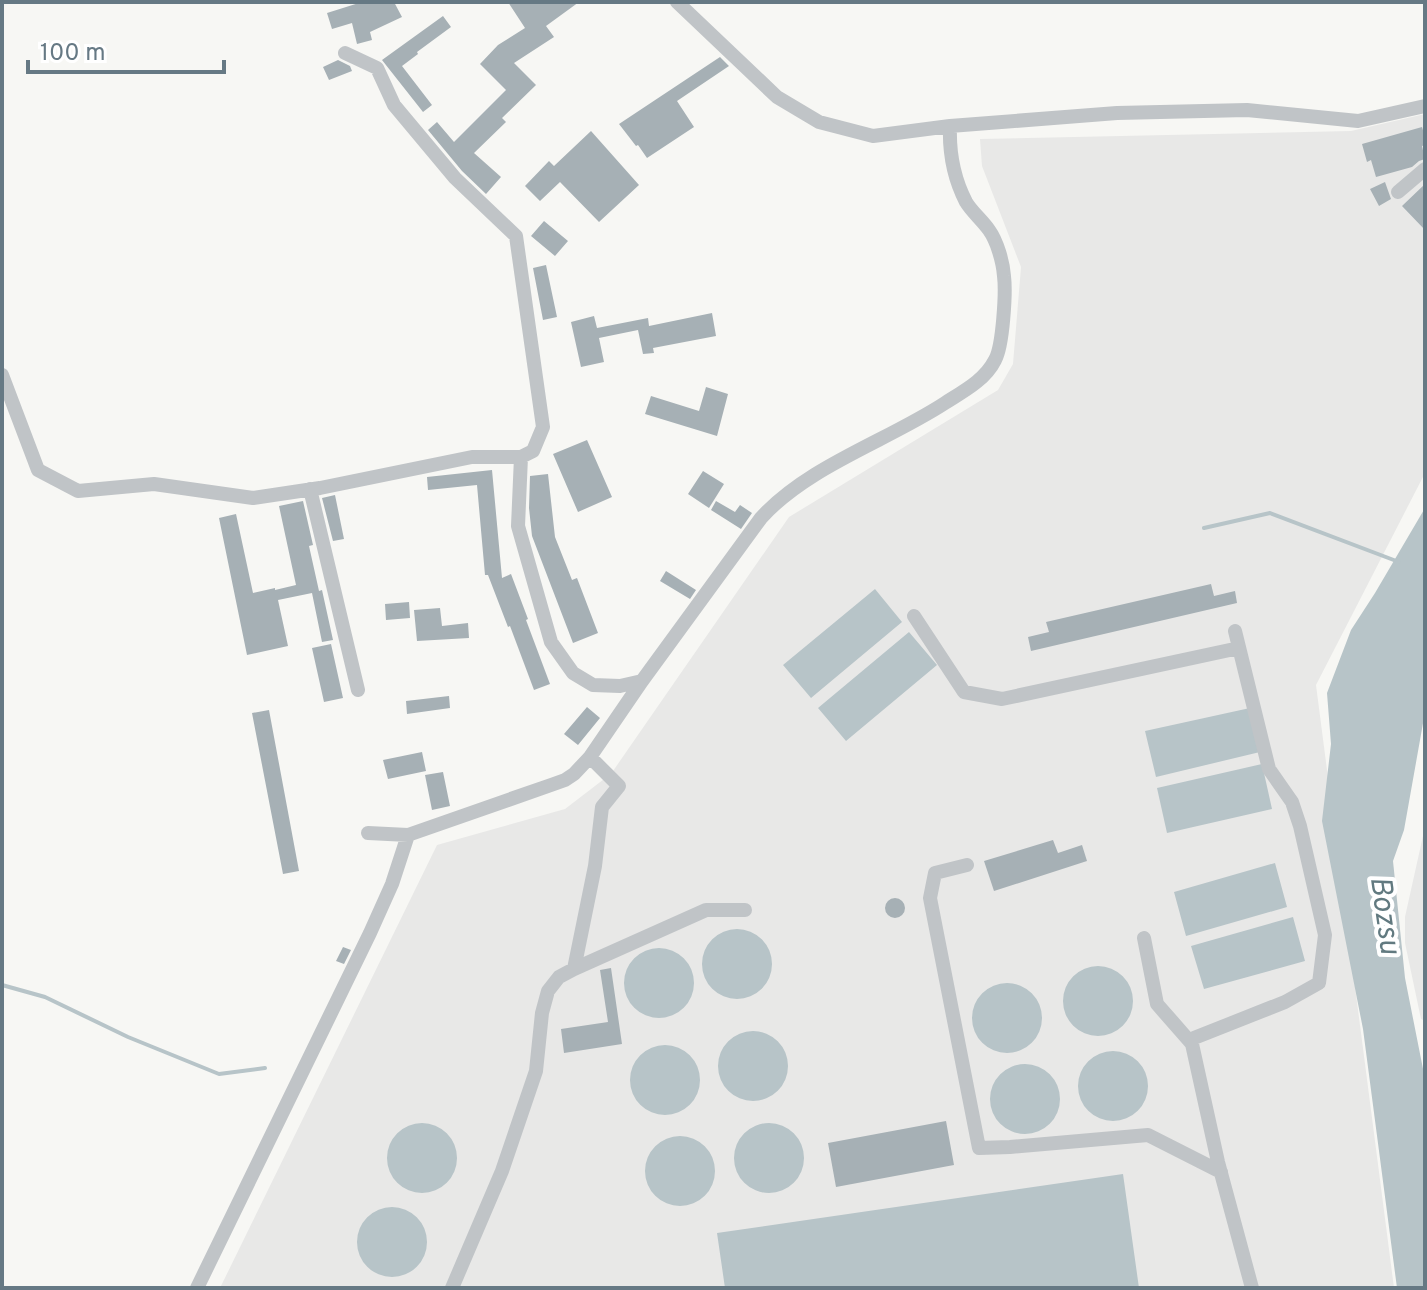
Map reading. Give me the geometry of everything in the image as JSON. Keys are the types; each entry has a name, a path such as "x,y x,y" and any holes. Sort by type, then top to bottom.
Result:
{"street":[{"path":"677,2 777,97 819,122 873,136 950,126 1117,113 1247,110 1358,121 1425,106"},
{"path":"2,375 38,470 78,491 154,484 253,498 472,457 521,457 533,451 543,427 516,236 455,178 394,105 377,68 345,53"},
{"path":"368,833 408,835 565,780 574,774 590,757 642,681 774,503 816,474 931,412 989,370 997,357 1005,275 991,232 967,203 951,165 950,126"},
{"path":"1398,192 1425,169"},
{"path":"521,457 518,526 551,642 573,673 593,685 620,686 642,681"},
{"path":"310,489 358,690"},
{"path":"914,616 964,692 1002,699 1239,648"},
{"path":"1192,1044 1194,1038 1285,1002 1319,983 1325,935 1300,826 1292,802 1269,769 1235,631"},
{"path":"574,969 595,866 602,807 619,786 590,757"},
{"path":"197,1288 370,933 392,884 408,835"},
{"path":"967,865 935,873 930,898 979,1148 1148,1135 1221,1172"},
{"path":"452,1288 502,1171 536,1071 542,1013 548,991 559,977 574,969 706,910 745,910"},
{"path":"1144,938 1157,1004 1192,1044 1221,1172 1252,1288"}],"shaded area":[{"path":"1425,114 1425,473 1316,685 1394,1288 220,1288 437,845 565,809 608,776 789,517 998,390 1013,364 1021,267 982,166 980,139 1351,131"},
{"path":"1425,827 1425,1021 1421,1019 1405,943 1405,917"}],"water":[{"name":"Bozsu","path":"1425,508 1425,712 1404,830 1393,861 1405,978 1425,1079 1425,1288 1397,1288 1363,1029 1322,821 1331,744 1327,693 1351,630"},
{"path":"875,589 902,622 811,698 783,665"},
{"path":"909,632 937,665 846,741 818,708"},
{"path":"1250,708 1260,752 1156,777 1145,731"},
{"path":"1262,764 1272,809 1167,833 1157,788"},
{"path":"1275,863 1287,907 1186,936 1174,892"},
{"path":"1293,917 1305,961 1204,989 1191,946"},
{"path":"737,929 756,935 766,945 772,964 766,983 756,993 737,999 718,993 708,983 702,964 708,945 718,935"},
{"path":"659,948 678,954 688,964 694,983 688,1002 678,1012 659,1018 640,1012 630,1002 624,983 630,964 640,954"},
{"path":"1098,966 1117,972 1127,982 1133,1001 1127,1020 1117,1030 1098,1036 1079,1030 1069,1020 1063,1001 1069,982 1079,972"},
{"path":"1007,983 1026,989 1036,999 1042,1018 1036,1037 1026,1047 1007,1053 988,1047 978,1037 972,1018 978,999 988,989"},
{"path":"753,1031 772,1037 782,1047 788,1066 782,1085 772,1095 753,1101 734,1095 724,1085 718,1066 724,1047 734,1037"},
{"path":"665,1045 684,1051 694,1061 700,1080 694,1099 684,1109 665,1115 646,1109 636,1099 630,1080 636,1061 646,1051"},
{"path":"1113,1051 1132,1057 1142,1067 1148,1086 1142,1105 1132,1115 1113,1121 1094,1115 1084,1105 1078,1086 1084,1067 1094,1057"},
{"path":"1025,1064 1044,1070 1054,1080 1060,1099 1054,1118 1044,1128 1025,1134 1006,1128 996,1118 990,1099 996,1080 1006,1070"},
{"path":"422,1123 441,1129 451,1139 457,1158 451,1177 441,1187 422,1193 403,1187 393,1177 387,1158 393,1139 403,1129"},
{"path":"769,1123 788,1129 798,1139 804,1158 798,1177 788,1187 769,1193 750,1187 740,1177 734,1158 740,1139 750,1129"},
{"path":"680,1136 699,1142 709,1152 715,1171 709,1190 699,1200 680,1206 661,1200 651,1190 645,1171 651,1152 661,1142"},
{"path":"1123,1174 1139,1288 725,1288 717,1233"},
{"path":"392,1207 411,1213 421,1223 427,1242 421,1261 411,1271 392,1277 373,1271 363,1261 357,1242 363,1223 373,1213"}],"building":[{"path":"362,2 394,2 402,17 370,32 372,40 357,44 352,23 332,29 327,13"},
{"path":"508,2 579,2 546,26 554,37 514,63 536,85 502,118 506,122 474,153 501,177 486,194 428,130 437,122 454,142 506,90 480,64 498,45 525,28"},
{"path":"443,16 451,27 402,66 432,105 423,112 382,60"},
{"path":"720,57 729,66 677,101 694,127 647,158 619,124"},
{"path":"338,60 350,66 352,71 329,80 323,67"},
{"path":"1422,127 1425,159 1412,167 1376,177 1371,160 1367,162 1362,144"},
{"path":"591,131 639,185 599,222 560,182 540,201 525,186 549,161 554,166"},
{"path":"1385,182 1391,199 1379,206 1370,189"},
{"path":"1425,184 1425,230 1402,206"},
{"path":"544,221 568,241 555,256 531,236"},
{"path":"546,265 557,317 543,320 533,268"},
{"path":"712,313 716,336 653,348 654,353 643,354 638,330 599,338 604,362 581,367 571,322 594,316 597,328 648,318 649,326"},
{"path":"706,387 728,394 717,436 645,414 651,396 699,411"},
{"path":"587,440 612,497 578,512 553,454"},
{"path":"492,470 502,578 511,574 550,684 534,690 510,626 488,575 485,575 477,485 428,490 427,477"},
{"path":"703,471 724,484 709,508 688,494"},
{"path":"548,474 555,537 572,580 577,578 598,633 573,643 532,536 530,476"},
{"path":"335,495 344,539 333,541 322,498"},
{"path":"303,501 313,545 309,546 333,640 322,642 312,593 278,600 288,646 247,655 219,518 236,514 253,593 275,590 296,585 279,506"},
{"path":"716,501 735,512 740,505 752,513 741,529 711,510"},
{"path":"666,571 696,590 690,599 660,581"},
{"path":"1211,584 1214,596 1235,591 1237,603 1031,651 1028,637 1049,632 1046,622"},
{"path":"409,602 410,618 386,620 385,604"},
{"path":"440,608 442,626 468,623 469,638 417,641 414,610"},
{"path":"331,644 343,698 324,702 312,648"},
{"path":"449,696 450,708 407,714 406,701"},
{"path":"587,707 600,718 578,745 564,734"},
{"path":"269,710 299,871 283,874 252,713"},
{"path":"422,752 426,771 388,779 383,760"},
{"path":"443,772 450,806 432,810 425,775"},
{"path":"1053,840 1058,853 1082,845 1087,861 994,891 984,861"},
{"path":"895,898 902,901 905,908 902,915 895,918 888,915 885,908 888,901"},
{"path":"343,947 351,950 344,964 336,961"},
{"path":"611,968 622,1044 564,1053 561,1029 608,1022 600,970"},
{"path":"946,1121 954,1165 836,1187 828,1143"}],"waterway":[{"path":"1204,528 1270,513 1399,562"},
{"path":"2,985 45,997 128,1037 219,1074 265,1068"}]}
